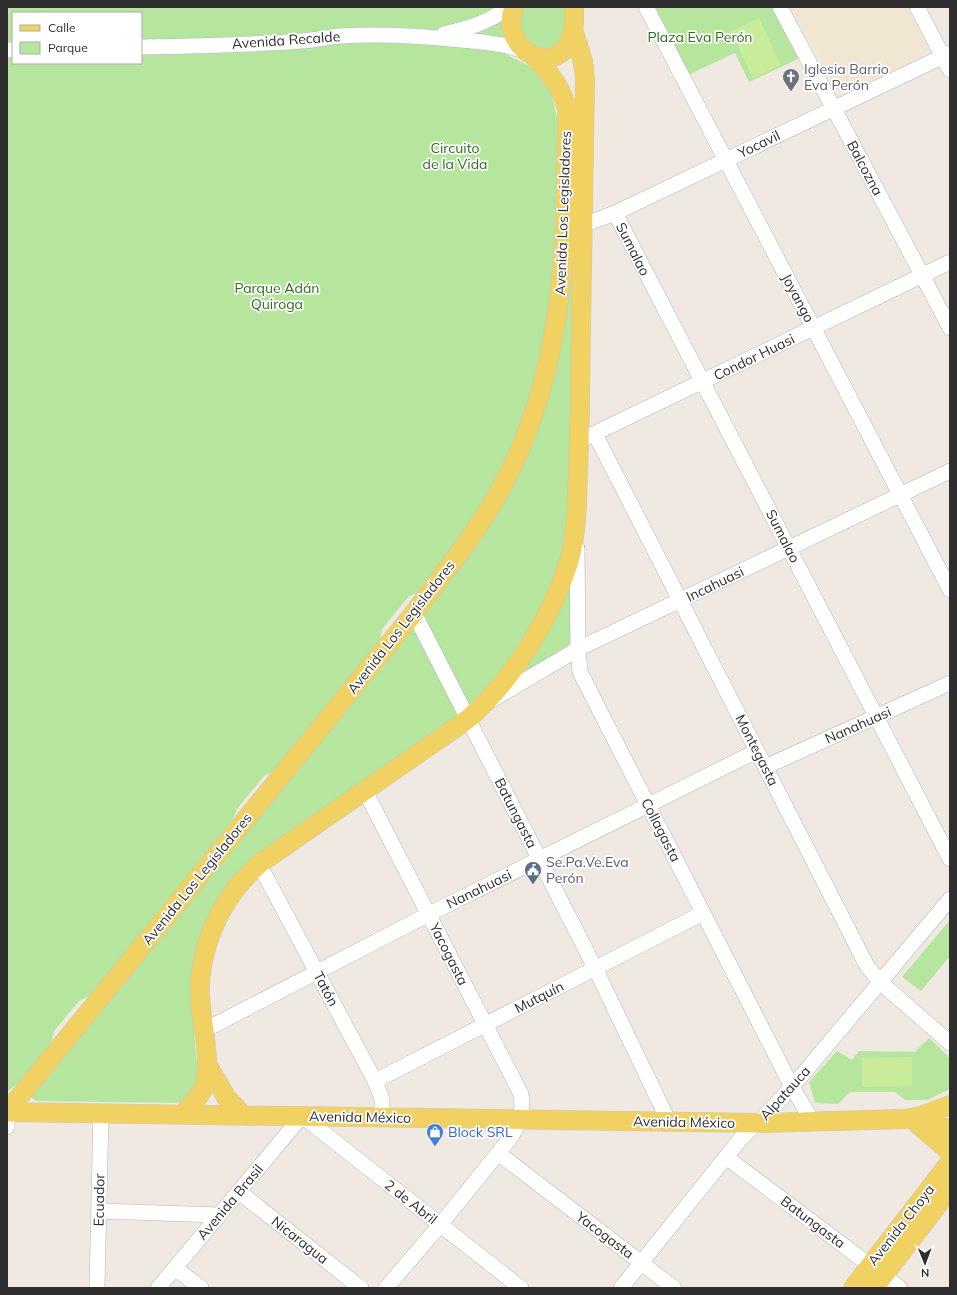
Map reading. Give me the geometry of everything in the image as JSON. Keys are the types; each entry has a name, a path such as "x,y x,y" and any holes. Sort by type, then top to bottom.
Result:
{"main road":[{"name":"Avenida Los Legisladores","path":"183,1114 197,1098 204,1086 207,1064 200,1010 200,983 204,957 210,935 222,909 235,890 259,864 468,719 484,705 531,643 559,588 569,560 577,521 587,437 567,110 560,90 549,74 518,43 512,28 514,7"},
{"path":"529,54 549,58 560,52 570,40 573,29 574,7"},
{"name":"Avenida Los Legisladores","path":"7,1112 414,613 470,538 498,493 522,444 538,400 550,355 559,307 563,264 574,225 585,78 583,62 573,29"},
{"name":"Avenida Los Legisladores","path":"207,1064 226,1097 243,1115"},
{"name":"Avenida México","path":"909,1120 950,1105"},
{"name":"Avenida México","path":"7,1112 101,1112 758,1123 909,1120 950,1129"},
{"path":"909,1120 950,1152"},
{"name":"Avenida Choya","path":"876,1276 950,1162"},
{"name":"Avenida Choya","path":"853,1288 876,1276 950,1189"}],"street":[{"name":"Avenida Recalde","path":"431,37 478,25 489,20 508,7"},
{"name":"Joyango","path":"646,7 950,590"},
{"name":"Balcozna","path":"780,7 950,328"},
{"path":"917,7 948,60"},
{"name":"Avenida Recalde","path":"142,47 303,41 361,35 431,37 502,45 529,54"},
{"name":"Yocavil","path":"574,225 615,213 834,108 948,60"},
{"name":"Sumalao","path":"615,213 950,859"},
{"name":"Condor Huasi","path":"587,437 950,262"},
{"name":"Montegasta","path":"587,437 680,600 867,966 880,982 950,1043"},
{"name":"Incahuasi","path":"484,705 578,649 950,471"},
{"name":"Collagasta","path":"577,521 578,649 580,672 792,1087 812,1122"},
{"name":"Batungasta","path":"414,613 594,968 669,1122"},
{"name":"Nanahuasi","path":"765,767 950,683"},
{"name":"Nanahuasi","path":"203,1031 429,914 758,752"},
{"name":"Yacogasta","path":"365,791 521,1094 522,1119"},
{"name":"Tatón","path":"259,864 375,1081 382,1099 382,1117"},
{"name":"Alpatauca","path":"621,1288 742,1137 758,1123 792,1087 950,899"},
{"name":"Mutquín","path":"375,1081 703,913"},
{"path":"7,1112 7,1126"},
{"name":"Ecuador","path":"97,1288 101,1112"},
{"name":"Avenida Brasil","path":"158,1288 302,1116"},
{"name":"2 de Abril","path":"302,1116 521,1288"},
{"path":"386,1288 440,1225 511,1137 522,1119"},
{"name":"Yacogasta","path":"498,1153 674,1288"},
{"name":"Batungasta","path":"726,1157 876,1276 900,1288"},
{"name":"Nicaragua","path":"239,1192 361,1288"},
{"path":"99,1211 220,1215"},
{"path":"175,1268 201,1288"}],"shaded area":[{"path":"792,7 906,7 929,50 926,55 845,92 836,89"}],"green space":[{"name":"Parque Adán Quiroga","path":"7,7 503,7 505,54 535,70 551,92 559,125 559,223 544,347 529,402 511,452 479,511 423,591 409,596 382,629 380,642 276,770 264,776 237,809 233,819 213,847 93,994 79,1001 54,1031 50,1048 20,1082 7,1092"},
{"path":"522,7 565,7 567,15 561,40 550,50 535,48 524,34 521,25"},
{"name":"Plaza Eva Perón","path":"650,7 773,7 800,58 749,82 735,53 686,76"},
{"path":"759,18 781,65 753,78 731,31"},
{"path":"575,238 569,519 554,585 527,637 480,697 456,719 231,884 194,1011 194,1035 198,1072 197,1085 182,1102 36,1101 32,1098 30,1093 504,495 570,266"},
{"path":"572,574 571,641 569,645 510,684"},
{"path":"950,920 950,956 921,991 902,977"},
{"path":"929,1038 950,1058 950,1089 927,1100 905,1100 895,1092 850,1092 838,1104 815,1103 809,1082 837,1051 852,1060 859,1051 915,1052"},
{"path":"912,1057 912,1086 862,1087 862,1058"}],"place":[{"name":"Iglesia Barrio Eva Perón","path":"791,92"},
{"name":"Se.Pa.Ve.Eva Perón","path":"533,885"},
{"name":"Block SRL","path":"435,1147"}],"park label":[{"name":"Circuito de la Vida","path":"455,156"}]}
